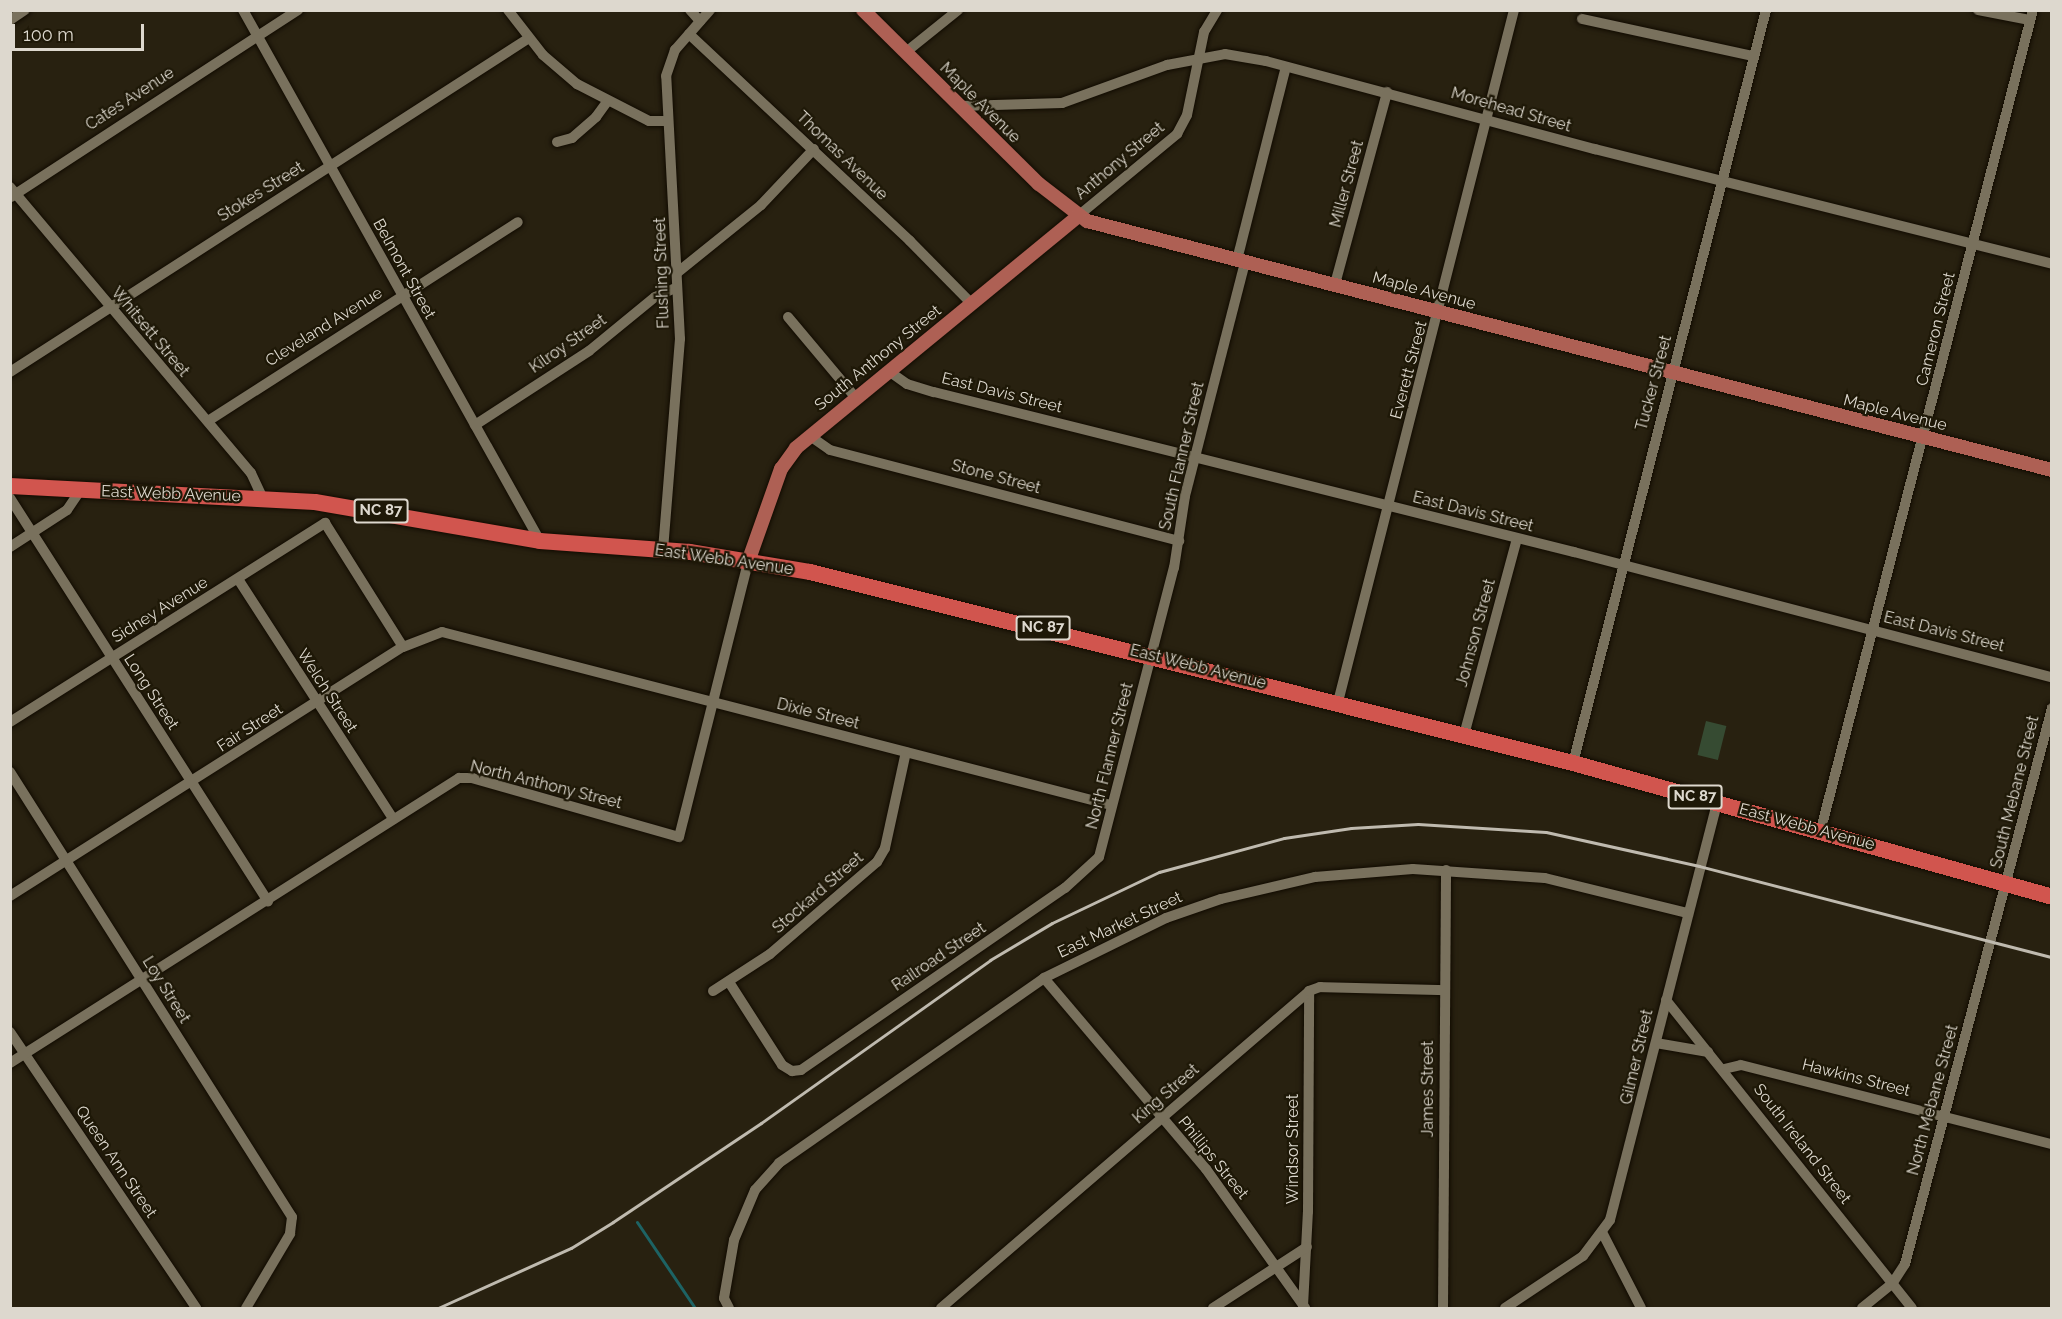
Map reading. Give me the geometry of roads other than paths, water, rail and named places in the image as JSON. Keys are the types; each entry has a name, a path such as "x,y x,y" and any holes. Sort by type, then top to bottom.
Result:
{"highway":[{"name":"East Webb Avenue","path":"10,486 80,491 262,497 331,504 540,541 663,550 748,562 874,585 1573,763 1717,804 1821,829 2052,897"}],"main road":[{"name":"Maple Avenue","path":"863,10 1039,184 1078,216 1097,225 1335,284 2052,470"},
{"name":"South Anthony Street","path":"748,562 781,470 810,436 1078,216"}],"street":[{"path":"10,20 25,10"},
{"name":"Belmont Street","path":"243,10 540,541"},
{"name":"Cates Avenue","path":"12,193 298,10"},
{"path":"508,10 529,38 568,78 607,102 649,121 668,121"},
{"path":"690,10 700,21"},
{"name":"Flushing Street","path":"663,550 680,339 667,66 689,34 711,10"},
{"path":"906,52 958,10"},
{"name":"Everett Street","path":"1338,702 1440,313 1486,119 1515,10"},
{"name":"Tucker Street","path":"1573,763 1766,10"},
{"path":"1978,10 2032,15"},
{"name":"Anthony Street","path":"1078,216 1178,134 1187,116 1204,32 1216,11"},
{"name":"Cameron Street","path":"1821,829 2032,15"},
{"path":"1582,19 1753,56"},
{"name":"Thomas Avenue","path":"689,34 814,149 971,303"},
{"name":"Stokes Street","path":"10,372 529,38"},
{"name":"Morehead Street","path":"961,106 1062,103 1167,65 1225,54 1387,92 2052,264"},
{"name":"South Flanner Street","path":"1151,655 1286,67"},
{"name":"Miller Street","path":"1335,284 1387,92"},
{"path":"557,142 572,138 596,117 607,102"},
{"path":"678,272 753,211 814,149"},
{"name":"Whitsett Street","path":"12,193 251,473 262,497"},
{"name":"Cleveland Avenue","path":"208,421 519,222"},
{"name":"Kilroy Street","path":"475,425 589,351 655,297 677,286"},
{"path":"788,317 856,398"},
{"name":"East Davis Street","path":"890,372 907,384 2052,676"},
{"name":"Stone Street","path":"810,436 830,450 1179,541"},
{"path":"10,547 67,510 80,491"},
{"name":"Long Street","path":"10,498 268,901"},
{"path":"331,504 325,523 403,647"},
{"name":"Sidney Avenue","path":"10,722 325,523"},
{"name":"Johnson Street","path":"1464,735 1517,539"},
{"name":"North Anthony Street","path":"142,980 452,781 467,777 679,837 748,562"},
{"name":"Welch Street","path":"238,579 393,819"},
{"name":"Fair Street","path":"10,896 403,647 442,632 518,651"},
{"name":"Dixie Street","path":"518,651 713,705 1111,805"},
{"name":"North Flanner Street","path":"1095,862 1151,655"},
{"name":"South Mebane Street","path":"2007,883 2052,708"},
{"name":"Stockard Street","path":"713,991 790,938 880,858 906,752"},
{"name":"Loy Street","path":"10,772 290,1212 293,1224 246,1308"},
{"name":"Gilmer Street","path":"1603,1234 1617,1199 1687,913 1717,804"},
{"name":"Railroad Street","path":"729,982 782,1065 797,1071 1020,920 1095,862"},
{"name":"East Market Street","path":"729,1308 724,1303 734,1240 749,1200 766,1175 1044,978 1166,918 1221,899 1315,877 1413,869 1571,882 1687,913"},
{"name":"James Street","path":"1443,1308 1443,990 1446,870"},
{"name":"North Mebane Street","path":"1862,1308 1892,1284 1905,1264 2007,883"},
{"name":"Phillips Street","path":"1044,978 1206,1169 1304,1307"},
{"path":"10,1063 142,980"},
{"path":"1309,991 1320,987 1443,990"},
{"name":"King Street","path":"941,1308 1309,991"},
{"name":"Windsor Street","path":"1304,1307 1307,1247 1309,991"},
{"name":"South Ireland Street","path":"1666,1000 1912,1308"},
{"name":"Queen Ann Street","path":"10,1032 196,1308"},
{"path":"1656,1043 1708,1053"},
{"name":"Hawkins Street","path":"1724,1070 1741,1065 2052,1144"},
{"path":"1505,1308 1583,1256 1603,1234 1641,1308"},
{"path":"1213,1308 1307,1247"}],"waterway":[{"path":"637,1222 695,1308"}],"railway":[{"path":"438,1308 571,1248 613,1222 761,1123 990,960 1052,923 1159,872 1284,838 1351,828 1418,824 1546,832 1699,866 2052,957"}]}
